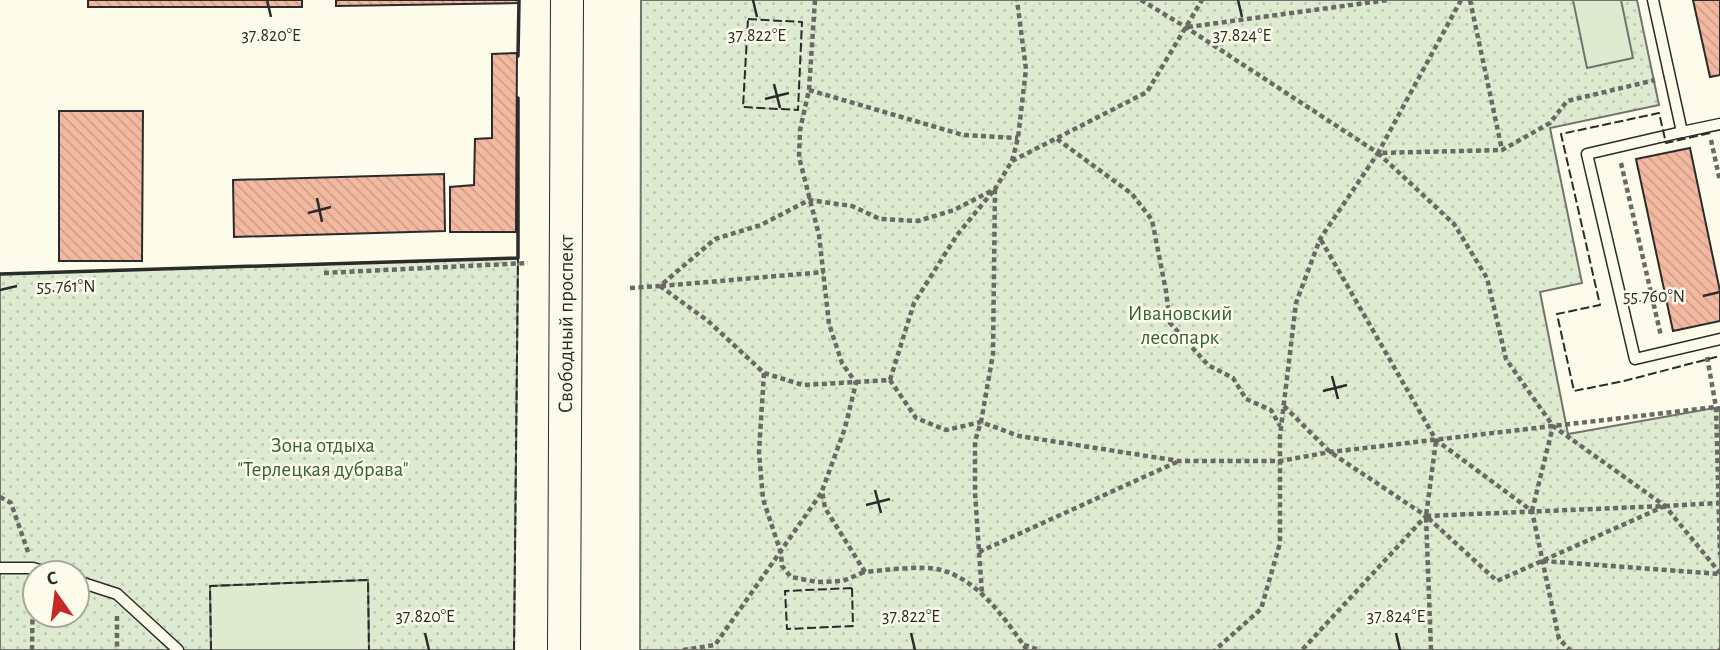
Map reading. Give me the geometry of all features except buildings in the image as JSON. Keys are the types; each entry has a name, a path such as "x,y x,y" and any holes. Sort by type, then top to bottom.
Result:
{"main road":[{"name":"Свободный проспект","path":"564,650 567,0"}],"lane":[{"path":"1653,0 1682,132"},
{"path":"1720,124 1587,154 1635,359 1720,339"},
{"path":"0,568 21,568"},
{"path":"91,586 117,594 178,650"}],"path":[{"path":"684,650 715,645 822,491 845,428 856,383 842,363 829,324 819,235 799,157 800,130 809,90 815,0"},
{"path":"890,380 914,303 957,235 995,189 1012,162 1018,138 1026,69 1017,0"},
{"path":"1141,0 1187,27 1378,153 1454,224 1487,278 1506,359 1553,426 1665,506 1720,574"},
{"path":"1012,162 1147,92 1202,0"},
{"path":"1187,27 1388,0"},
{"path":"1215,650 1261,609 1280,542 1281,427 1296,303 1320,239 1378,153 1461,0"},
{"path":"1469,0 1502,149"},
{"path":"1378,153 1502,149 1550,123 1567,101 1670,76"},
{"path":"809,90 962,135 1018,138"},
{"path":"1058,139 1132,194 1146,211 1152,220 1170,323 1208,365 1233,378 1246,399 1271,410 1281,427"},
{"path":"1620,159 1662,344"},
{"path":"660,286 715,239 761,225 809,200 852,206 880,219 918,221 954,209 995,189"},
{"path":"982,595 975,493 975,441 993,354 995,189"},
{"path":"1320,239 1436,440 1532,512"},
{"path":"324,273 528,263"},
{"path":"630,288 824,272"},
{"path":"660,286 708,321 765,373 803,385 890,380"},
{"path":"1705,344 1718,409 1720,555"},
{"path":"765,373 759,452 763,499 782,566 791,577 817,582 843,581 865,572 940,569 971,585 997,608 1027,650"},
{"path":"890,380 916,418 946,430 981,422 1019,436 1179,461 1280,461 1329,452 1718,409"},
{"path":"1283,406 1329,452 1426,516 1497,582 1665,506"},
{"path":"1553,426 1532,512 1559,639 1570,650"},
{"path":"1431,650 1426,516 1436,440"},
{"path":"979,552 1179,461"},
{"path":"822,491 825,508 865,572"},
{"path":"1301,650 1426,516 1719,503"},
{"path":"1542,561 1720,574"},
{"path":"117,594 117,650"},
{"path":"1023,645 1040,650"}],"green space":[{"name":"Ивановский лесопарк","path":"641,0 1637,0 1659,105 1550,128 1582,283 1540,292 1568,434 1720,407 1720,650 640,650"},
{"path":"1573,0 1621,0 1633,58 1587,68"},
{"name":"Зона отдыха \"Терлецкая дубрава\"","path":"518,258 514,650 0,650 0,274"},
{"path":"368,580 369,650 211,650 210,586"}],"fence":[{"path":"748,19 802,22 798,110 743,107 748,19"},
{"path":"1710,133 1666,143 1659,113 1561,134 1600,305 1557,314 1574,391 1720,356"},
{"path":"514,650 518,258"},
{"path":"211,650 210,586 368,580 369,650"},
{"path":"852,588 853,626 787,629 785,591 852,588"}],"wall":[{"path":"518,56 519,0"},
{"path":"0,274 518,258 518,98"}]}
